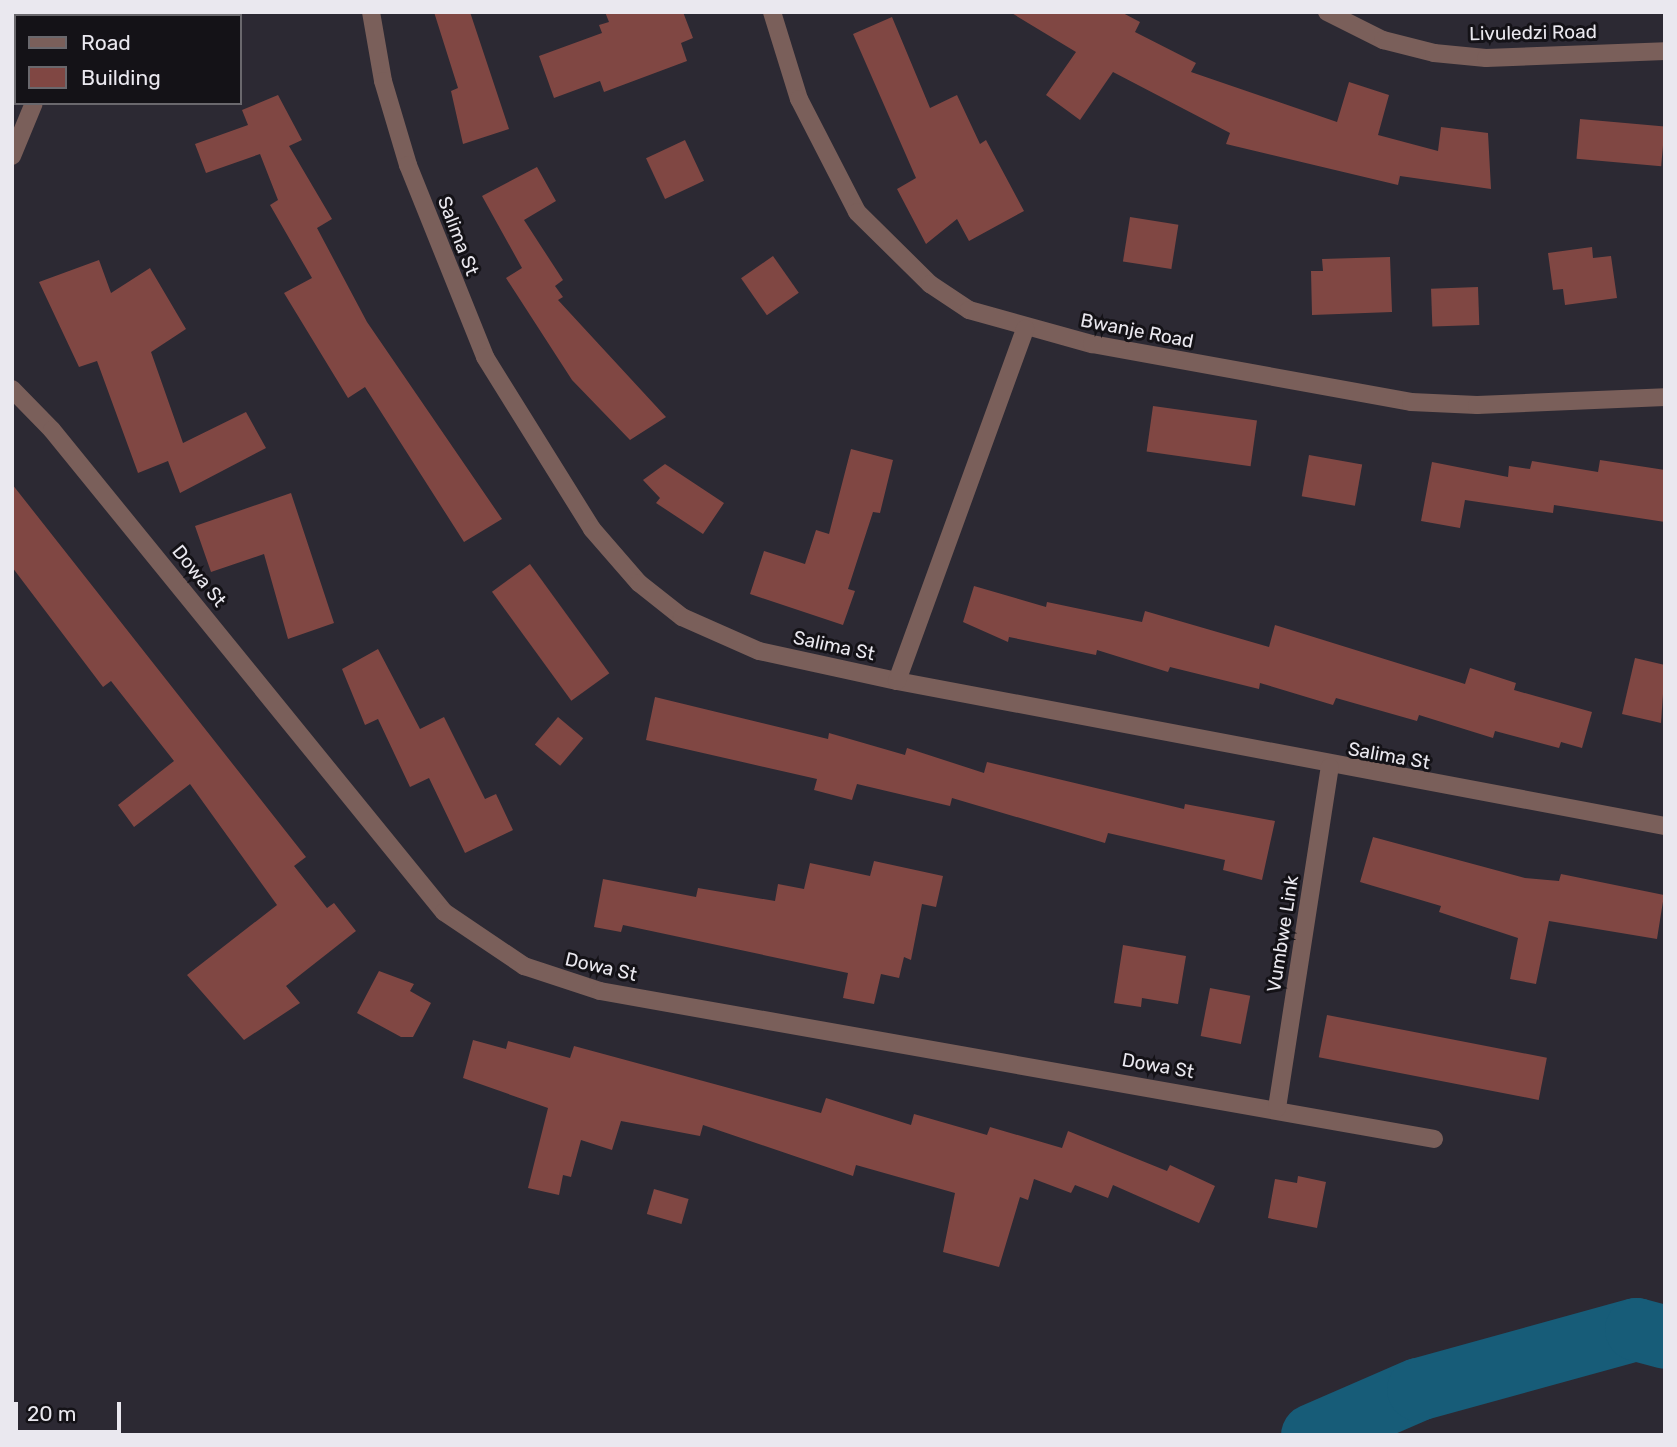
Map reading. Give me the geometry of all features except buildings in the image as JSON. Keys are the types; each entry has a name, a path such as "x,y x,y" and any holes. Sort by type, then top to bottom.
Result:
{"street":[{"name":"Salima St","path":"371,12 383,81 439,251 491,368 592,529 639,583 702,627 759,651 897,681 1330,767 1665,826"},
{"name":"Bwanje Road","path":"772,12 799,99 857,212 930,284 969,310 1025,329 1411,402 1665,397"},
{"name":"Livuledzi Road","path":"1327,12 1383,40 1434,53 1486,58 1665,51"},
{"path":"12,156 33,105"},
{"path":"897,681 1025,329"},
{"name":"Dowa St","path":"12,389 52,430 444,912 514,961 600,991 1277,1108 1434,1139"},
{"name":"Vumbwe Link","path":"1277,1108 1330,767"}],"waterway":[{"path":"1312,1435 1418,1389 1636,1329 1665,1337"}]}
